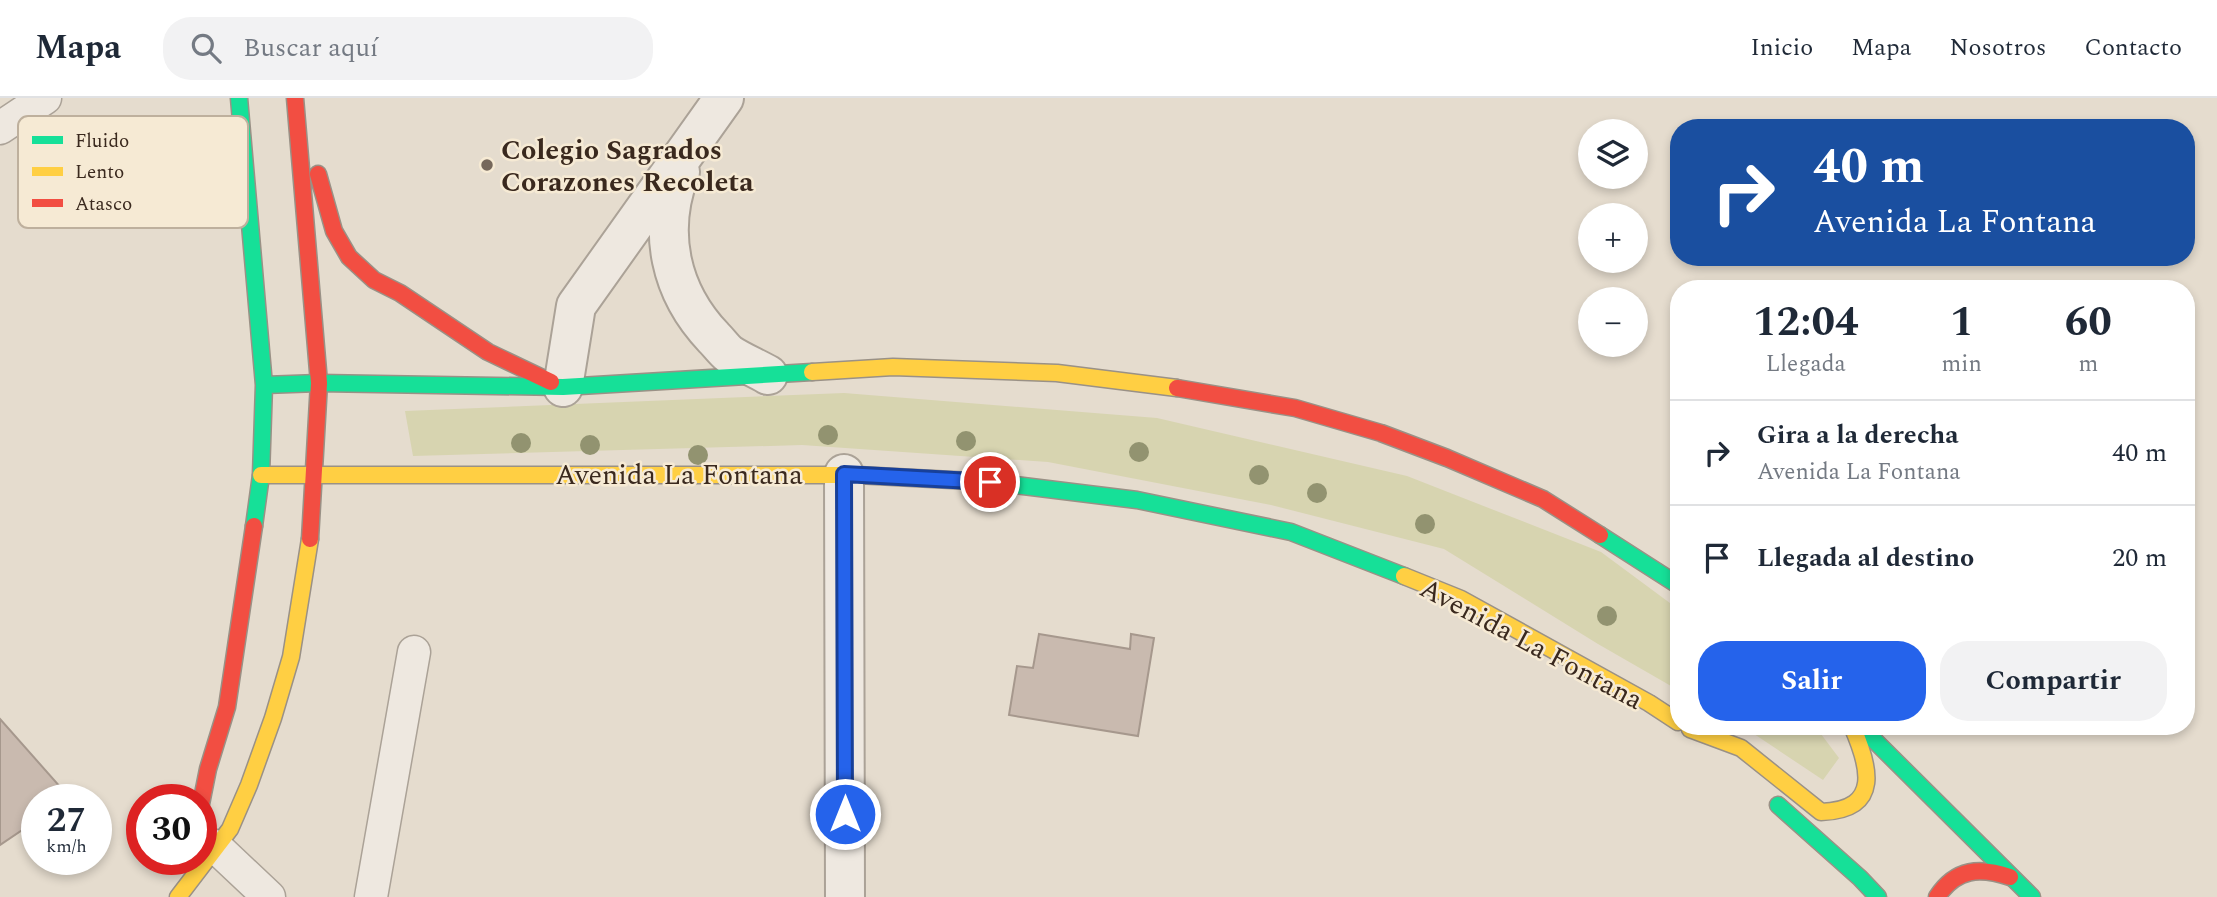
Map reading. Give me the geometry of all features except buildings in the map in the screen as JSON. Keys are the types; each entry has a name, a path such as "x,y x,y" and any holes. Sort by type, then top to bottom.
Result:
{"main road":[{"path":"239,98 241,116"},
{"path":"217,838 230,829 273,718 291,657 310,542 319,383 296,98"},
{"path":"296,98 334,231 349,257 374,281 401,293 488,352 563,387"},
{"path":"205,784 227,707 261,475 264,385 248,192"},
{"path":"264,385 319,383 563,387 893,367 1057,373 1204,392 1295,408 1392,437 1447,458 1543,499 1670,580"},
{"name":"Avenida La Fontana","path":"261,475 844,474 990,482 1137,500 1291,532 1461,599 1670,717"},
{"name":"Avenida La Fontana","path":"1695,735 1720,755"},
{"path":"1707,735 1741,748 1821,812 1837,811 1850,805 1863,792 1869,779 1866,757 1856,735"},
{"path":"1869,735 2032,897"},
{"path":"1771,799 1860,877 1878,897"},
{"path":"1937,897 1941,889 1961,874 1986,870 2011,877"},
{"path":"178,897 189,875"},
{"path":"178,897 189,875"}],"street":[{"path":"563,387 576,306 724,98"},
{"path":"688,152 672,193 668,237 676,282 698,321 729,354 768,374"},
{"path":"844,474 845,897"}],"lane":[{"path":"18,116 46,98"},
{"path":"0,128 18,116"},
{"path":"371,897 414,652"},
{"path":"217,860 269,897"}],"shaded area":[{"path":"844,393 1157,418 1407,476 1601,552 1670,603 1670,685 1444,549 1271,505 1048,462 802,445 413,456 405,411"},
{"path":"1756,735 1822,735 1839,758 1823,780"}],"traffic: fast":[{"path":"239,98 241,116"},
{"path":"248,201 264,385 261,475 254,526"},
{"path":"264,385 319,383 563,387 812,372"},
{"path":"857,475 990,482 1137,500 1291,532 1404,576"},
{"path":"1600,535 1670,580"},
{"path":"1869,735 2032,897"},
{"path":"1778,805 1878,897"}],"traffic: slow":[{"path":"812,372 893,367 1057,373 1177,388"},
{"path":"261,475 857,475"},
{"path":"178,897 230,829 249,785 291,657 310,539"},
{"path":"1404,576 1461,599 1670,717"},
{"path":"1706,735 1741,748 1821,812 1841,809 1854,803 1863,794 1866,770 1856,735"}],"traffic: jam":[{"path":"295,98 319,383 310,539"},
{"path":"318,174 334,231 349,257 374,280 400,293 488,352 551,382"},
{"path":"1177,388 1295,408 1381,433 1543,499 1600,535"},
{"path":"205,784 227,707 254,526"},
{"path":"1937,897 1952,880 1969,872 1989,872 2010,877"}],"place":[{"name":"Colegio Sagrados Corazones Recoleta","path":"487,165"}],"route":[{"path":"845,814 844,474 990,482"}]}
